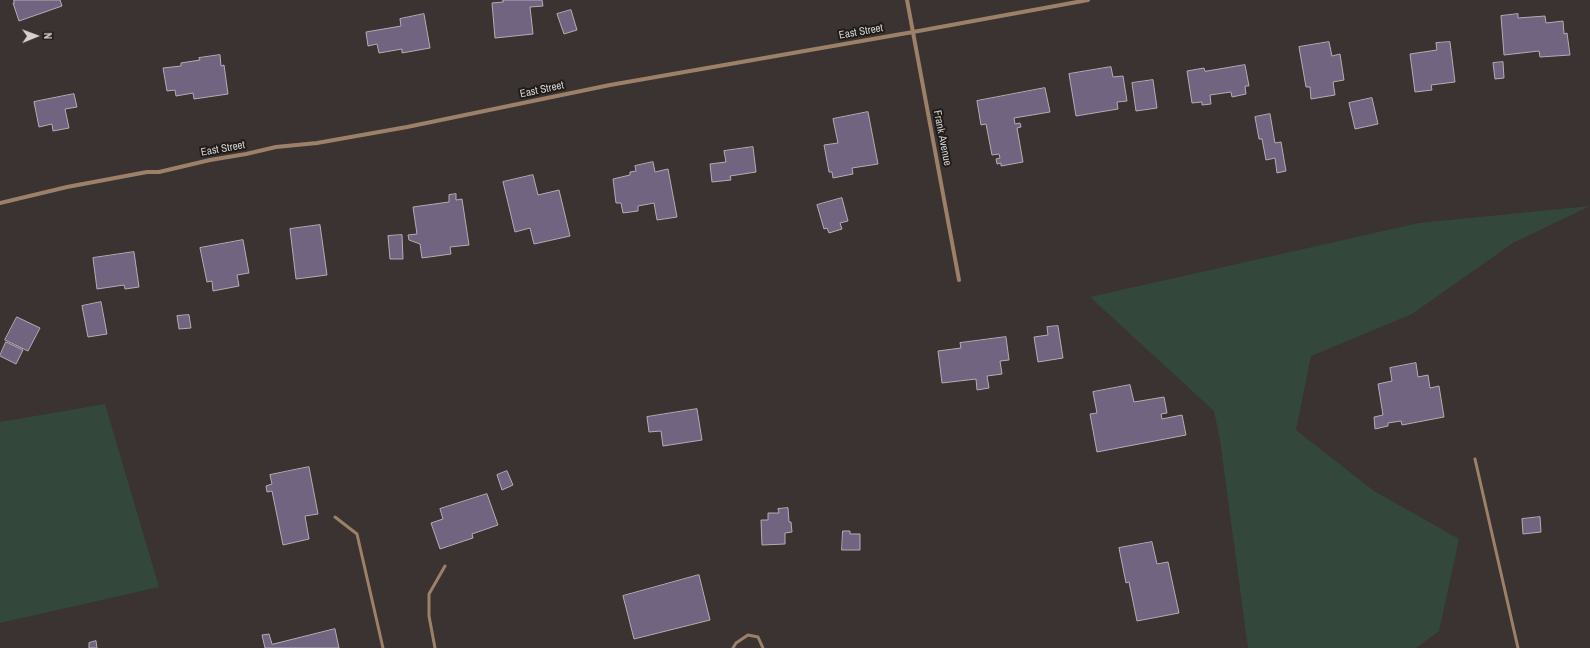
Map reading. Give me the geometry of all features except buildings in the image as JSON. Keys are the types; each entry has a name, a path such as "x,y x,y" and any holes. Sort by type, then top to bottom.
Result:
{"street":[{"name":"Frank Avenue","path":"907,0 959,280"},
{"name":"East Street","path":"0,203 67,187 147,172 159,172 210,160 276,148 317,143 407,127 610,85 1088,0"}],"lane":[{"path":"1475,458 1518,648"},
{"path":"335,517 357,534 383,648"},
{"path":"436,648 429,616 429,594 444,566"},
{"path":"733,648 736,643 748,636 758,637 763,648"}],"green space":[{"path":"1590,206 1513,243 1412,314 1311,356 1296,430 1374,491 1459,539 1439,631 1416,648 1248,648 1220,440 1214,411 1090,297 1419,223"},
{"path":"105,404 159,587 0,623 0,422"}]}
